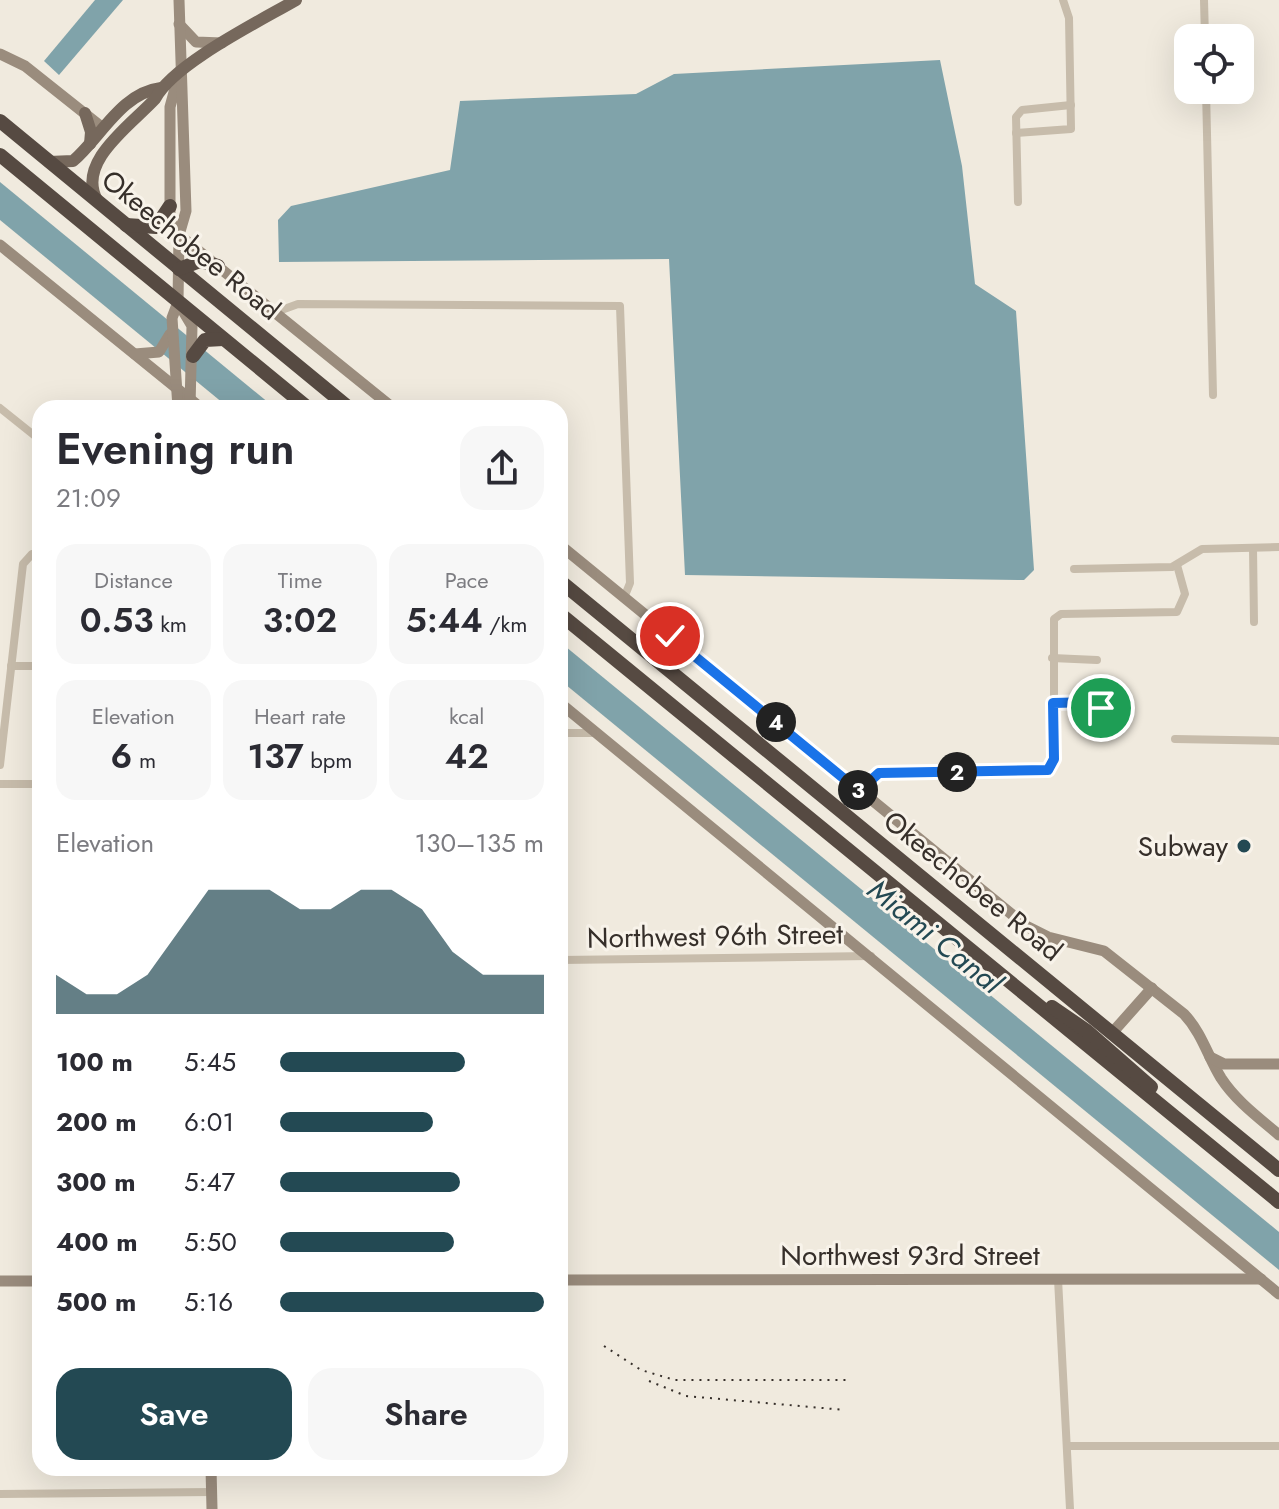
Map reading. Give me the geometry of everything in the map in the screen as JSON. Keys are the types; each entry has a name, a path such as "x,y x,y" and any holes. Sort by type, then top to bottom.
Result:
{"highway":[{"name":"Okeechobee Road","path":"0,121 339,400"},
{"name":"Okeechobee Road","path":"0,155 298,400"},
{"path":"125,225 156,227 170,206"},
{"path":"179,269 200,261 218,266"},
{"path":"196,345 209,338 223,339"},
{"name":"Okeechobee Road","path":"568,588 1279,1170"},
{"name":"Okeechobee Road","path":"568,621 1279,1202"},
{"path":"973,951 1087,1031 1230,1161"},
{"path":"1087,1031 1097,1036 1112,1033 1113,1047 1121,1059"}],"main road":[{"path":"99,204 91,185 92,171 161,88 224,43 296,0"},
{"path":"49,162 73,161 139,95 161,88"},
{"path":"85,113 90,127 90,144"},
{"path":"103,128 131,125"}],"street":[{"path":"135,354 159,352 178,302 179,235 186,211 179,74 179,0"},
{"path":"1016,133 1071,129 1069,18 1063,0"},
{"path":"1204,0 1205,24"},
{"path":"179,23 196,42 224,43"},
{"path":"0,54 25,66 103,128"},
{"path":"179,74 170,115 170,219 179,235 383,400"},
{"path":"1206,104 1213,395"},
{"path":"147,108 159,105 170,115"},
{"path":"1018,202 1016,133 1019,112 1071,105"},
{"path":"170,131 175,156 185,167"},
{"path":"0,245 189,400"},
{"path":"178,302 192,326 196,345 192,380 194,400"},
{"path":"276,312 298,304 620,306 630,583 624,598"},
{"path":"172,324 178,400"},
{"path":"0,408 32,434"},
{"path":"1074,569 1177,565 1202,549 1279,547"},
{"path":"1253,548 1254,622"},
{"path":"568,552 1026,926 1048,937 1104,951 1152,988 1195,1025 1229,1089 1279,1135"},
{"path":"0,765 23,564 32,554"},
{"path":"859,791 879,773 1033,772 1051,768 1054,759 1051,628 1056,616 1177,612 1185,594 1177,565"},
{"path":"1052,658 1097,660"},
{"path":"11,666 32,666"},
{"path":"1053,703 1092,702 1098,698 1106,708 1113,730"},
{"path":"568,710 1279,1294"},
{"path":"568,733 596,733"},
{"path":"1175,739 1279,741"},
{"path":"0,784 32,784"},
{"name":"Northwest 96th Street","path":"568,960 871,956"},
{"path":"1112,1033 1152,988"},
{"path":"1210,1057 1224,1064 1279,1064"},
{"path":"1229,1089 1229,1073 1242,1064"},
{"path":"1058,1279 1061,1391 1068,1446 1070,1509"},
{"name":"Northwest 93rd Street","path":"568,1280 1261,1279"},
{"path":"0,1281 32,1281"},
{"path":"1068,1446 1279,1446"},
{"path":"211,1476 212,1509"},
{"path":"0,1494 212,1492"}],"water":[{"path":"95,0 123,0 59,75 44,61"},
{"path":"940,60 962,166 975,284 1016,311 1034,570 1024,580 685,575 669,259 279,262 278,220 291,206 450,170 460,101 636,94 674,74"},
{"path":"0,182 265,400 219,400 0,220"},
{"path":"568,649 1279,1232 1279,1270 568,687"}],"railway":[{"path":"604,1346 641,1370 675,1380 846,1380"},
{"path":"649,1381 686,1396 845,1410"}],"place":[{"name":"Subway","path":"1244,846"}],"route":[{"path":"670,636 859,791 879,773 1048,770 1054,759 1053,703 1092,702 1094,708 1101,708"}],"water label":[{"name":"Miami Canal","path":"935,936"}]}
